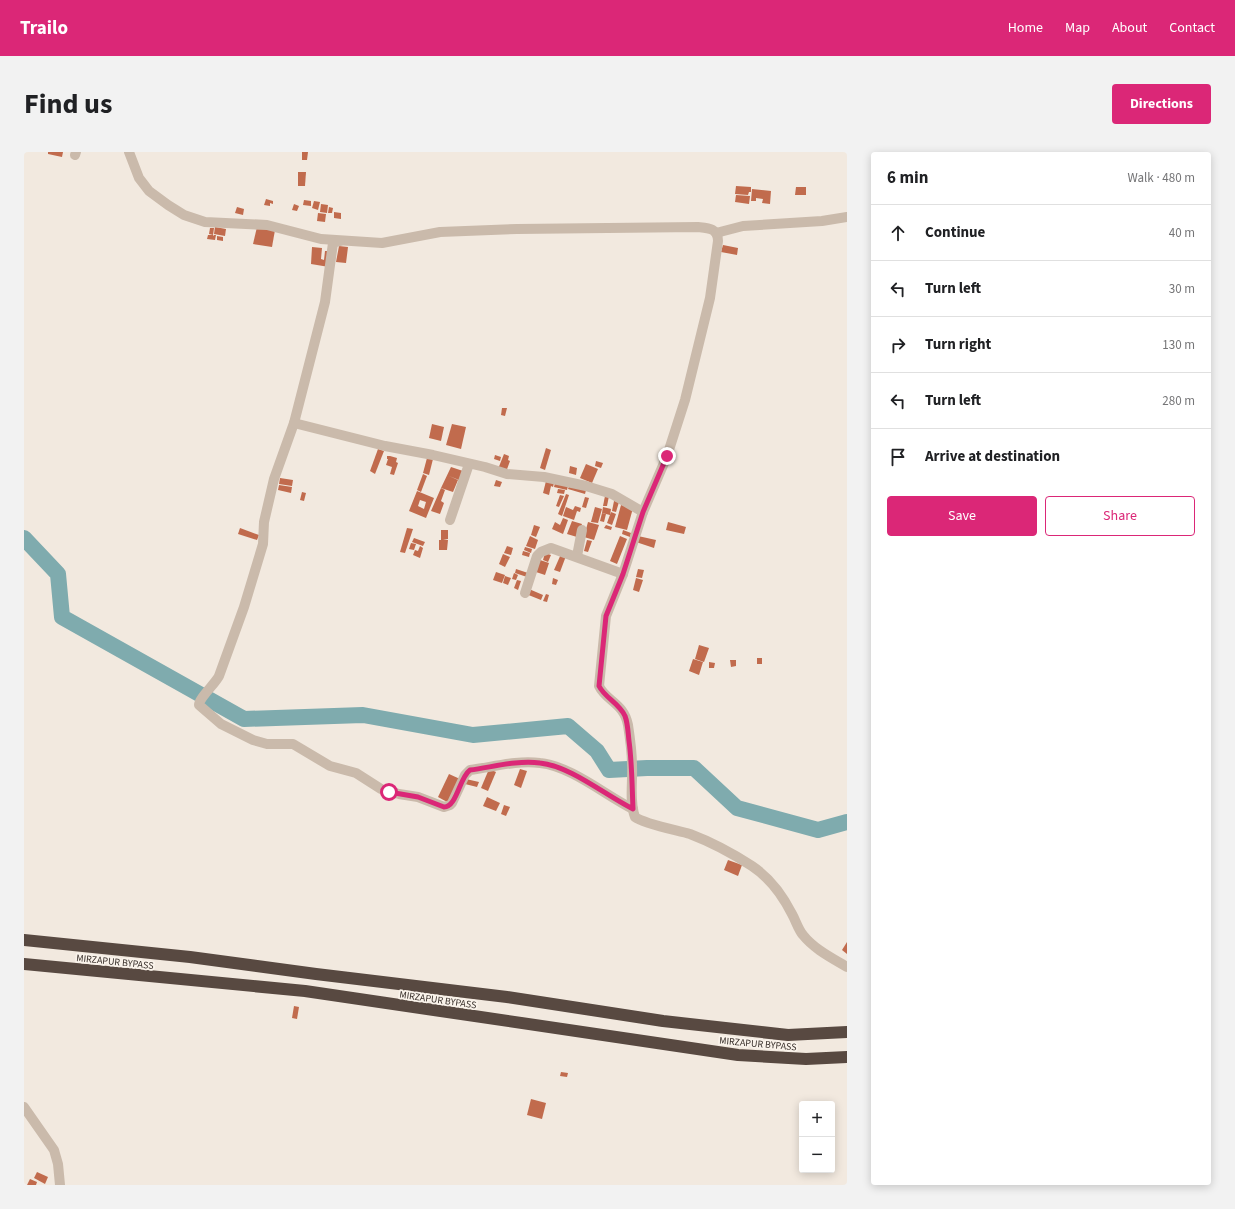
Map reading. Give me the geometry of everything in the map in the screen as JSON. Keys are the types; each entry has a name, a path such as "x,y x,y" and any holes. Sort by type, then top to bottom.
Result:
{"highway":[{"path":"24,940 190,957 507,997 663,1021 788,1035 847,1032"},
{"name":"MIRZAPUR BYPASS","path":"24,964 305,991 738,1055 806,1059 847,1056"}],"street":[{"path":"128,152 139,178 150,191 184,215 205,222 267,225 321,239 382,243 440,232 517,229 709,228 716,233 718,236 718,241 710,298 685,400 667,456 643,512 623,574 606,616 599,686 616,703 625,716 628,724 632,764 633,809 635,817 638,820 690,834 707,841 761,872 774,884 802,934 810,943 847,968"},
{"path":"716,233 743,226 822,221 847,217"},
{"path":"340,241 334,243 326,302 294,423 274,479 264,522 263,544 239,621 219,676 214,685 198,702 200,706 216,720 233,731 253,740 267,744 293,744 330,766 356,773 381,789 418,797 444,807 452,803 465,775 470,770 514,764 541,763 562,769 633,809"},
{"path":"294,423 385,446 433,455 507,474 544,477 586,486 612,494 643,512"},
{"path":"450,520 469,464"},
{"path":"576,556 582,530"},
{"path":"525,593 537,556 541,552 551,548 623,574"},
{"path":"24,1107 54,1150 58,1164 60,1185"}],"building":[{"path":"48,152 63,152 62,157 48,154"},
{"path":"302,152 308,152 307,160 302,160"},
{"path":"298,172 306,172 305,186 298,186"},
{"path":"736,186 751,187 751,192 749,192 748,195 735,194"},
{"path":"796,187 806,187 806,195 795,195"},
{"path":"752,189 771,191 770,204 762,203 763,199 756,198 756,201 751,201"},
{"path":"736,195 750,196 749,204 735,202"},
{"path":"266,199 273,201 273,204 270,203 270,206 264,205"},
{"path":"304,200 311,201 311,206 303,205"},
{"path":"314,201 320,202 318,210 312,208"},
{"path":"294,204 299,206 297,211 292,210"},
{"path":"321,204 328,205 327,213 320,212"},
{"path":"237,207 244,209 243,215 235,213"},
{"path":"329,207 333,208 332,213 328,213"},
{"path":"334,212 341,213 341,219 334,218"},
{"path":"318,213 326,214 325,222 317,221"},
{"path":"215,227 226,229 225,236 214,234"},
{"path":"257,227 275,230 272,247 253,244"},
{"path":"210,228 214,228 213,235 209,234"},
{"path":"208,235 216,235 215,240 207,239"},
{"path":"217,236 223,237 223,241 217,240"},
{"path":"723,245 738,248 737,255 721,252"},
{"path":"339,246 348,247 346,263 336,262"},
{"path":"312,247 322,248 321,259 324,260 325,251 330,251 329,267 311,264"},
{"path":"502,408 507,408 505,416 501,415"},
{"path":"432,424 444,427 441,441 429,438"},
{"path":"452,424 466,427 461,449 446,445"},
{"path":"546,448 551,450 545,470 540,468"},
{"path":"378,449 384,451 375,474 370,471"},
{"path":"504,454 509,456 508,460 510,461 506,472 498,469"},
{"path":"495,455 501,457 500,461 494,459"},
{"path":"387,456 397,458 396,462 398,463 394,475 390,474 392,467 386,465 388,459"},
{"path":"427,458 433,459 429,475 423,473"},
{"path":"596,461 603,463 601,468 595,466"},
{"path":"586,464 598,469 592,483 580,478"},
{"path":"570,466 577,468 576,475 569,473"},
{"path":"451,467 463,471 459,480 449,476 458,480 453,492 441,488"},
{"path":"423,474 427,476 421,492 417,490"},
{"path":"280,478 293,480 292,486 279,484"},
{"path":"496,480 502,482 500,487 494,486"},
{"path":"546,481 554,483 553,487 551,486 549,495 543,493"},
{"path":"555,483 568,486 567,490 554,487"},
{"path":"570,484 586,490 585,494 568,489"},
{"path":"279,485 292,487 291,493 278,490"},
{"path":"441,488 445,490 441,501 444,503 440,514 431,511"},
{"path":"558,489 565,490 564,494 557,493"},
{"path":"417,491 434,498 426,518 409,511","holes":["420,500 426,502 424,509 418,506"]},
{"path":"302,492 306,493 304,501 300,500"},
{"path":"566,494 569,495 562,516 558,514"},
{"path":"560,495 564,496 559,507 556,506"},
{"path":"605,496 609,496 607,506 603,506"},
{"path":"585,497 589,498 586,508 582,507"},
{"path":"614,501 619,502 616,512 612,511"},
{"path":"621,505 633,508 627,530 615,527"},
{"path":"575,506 581,508 580,512 577,511 574,520 563,516 566,507 573,510"},
{"path":"595,507 602,509 598,523 591,522"},
{"path":"603,507 611,509 610,515 602,513"},
{"path":"611,512 616,514 612,525 607,523"},
{"path":"602,513 606,514 604,522 600,521"},
{"path":"563,518 568,520 563,534 552,529 555,522 560,525"},
{"path":"572,521 582,524 577,537 567,534"},
{"path":"588,522 599,525 594,540 584,537"},
{"path":"668,522 686,527 684,534 666,530"},
{"path":"534,525 540,527 536,537 531,535"},
{"path":"606,525 612,527 611,530 604,528"},
{"path":"240,528 259,535 257,540 238,534"},
{"path":"407,528 413,529 405,553 400,552"},
{"path":"441,530 448,530 448,539 443,539 448,540 447,550 439,550"},
{"path":"623,530 631,533 630,537 622,534"},
{"path":"530,536 538,540 535,549 526,546"},
{"path":"620,536 627,539 617,564 610,561"},
{"path":"638,536 656,540 654,548 636,542"},
{"path":"414,538 425,542 423,546 412,542"},
{"path":"587,540 592,541 588,552 584,551"},
{"path":"411,543 416,544 414,550 409,549"},
{"path":"420,546 423,548 420,558 413,555 415,550 418,551"},
{"path":"507,546 513,548 511,555 504,553"},
{"path":"525,547 532,549 531,553 524,550"},
{"path":"523,551 530,553 529,557 522,555"},
{"path":"545,553 551,555 548,562 543,560"},
{"path":"503,554 510,557 505,567 499,564"},
{"path":"561,554 566,556 560,572 554,570"},
{"path":"537,559 549,563 545,575 533,571"},
{"path":"516,569 528,573 527,577 515,573"},
{"path":"638,569 644,570 642,578 636,577"},
{"path":"496,572 505,575 502,583 493,580"},
{"path":"514,573 518,575 516,580 512,579"},
{"path":"505,576 511,578 508,585 503,583"},
{"path":"553,578 558,580 556,585 552,584"},
{"path":"636,578 643,580 639,592 633,590"},
{"path":"517,580 521,581 518,590 514,588"},
{"path":"529,589 543,595 541,600 526,594"},
{"path":"546,594 549,595 547,602 543,601"},
{"path":"699,645 709,648 704,662 695,659"},
{"path":"757,658 762,658 762,664 757,664"},
{"path":"693,659 703,662 699,675 689,671"},
{"path":"730,660 736,660 736,666 731,667"},
{"path":"709,662 715,663 714,668 709,668"},
{"path":"489,769 496,772 488,791 481,788"},
{"path":"520,769 527,771 521,788 514,785"},
{"path":"449,774 460,779 449,803 438,797"},
{"path":"466,779 479,782 477,787 465,784"},
{"path":"487,797 500,803 496,811 483,806"},
{"path":"504,805 510,807 506,816 501,814"},
{"path":"728,860 742,865 738,876 724,870"},
{"path":"847,942 847,954 842,950"},
{"path":"294,1006 299,1007 297,1019 292,1018"},
{"path":"561,1072 568,1073 567,1077 560,1076"},
{"path":"531,1099 546,1103 542,1119 527,1115"},
{"path":"37,1172 48,1177 45,1184 34,1178"},
{"path":"30,1179 37,1182 36,1185 27,1185"}],"waterway":[{"path":"24,538 58,574 62,617 244,719 363,715 473,735 568,726 597,751 609,770 694,768 737,808 818,830 847,822"}],"route":[{"path":"389,792 426,799 447,807 452,803 465,775 470,770 514,764 541,763 562,769 618,802 633,809 632,764 628,724 620,708 599,686 599,680 606,616 609,606 623,574 643,512 667,456"}]}
